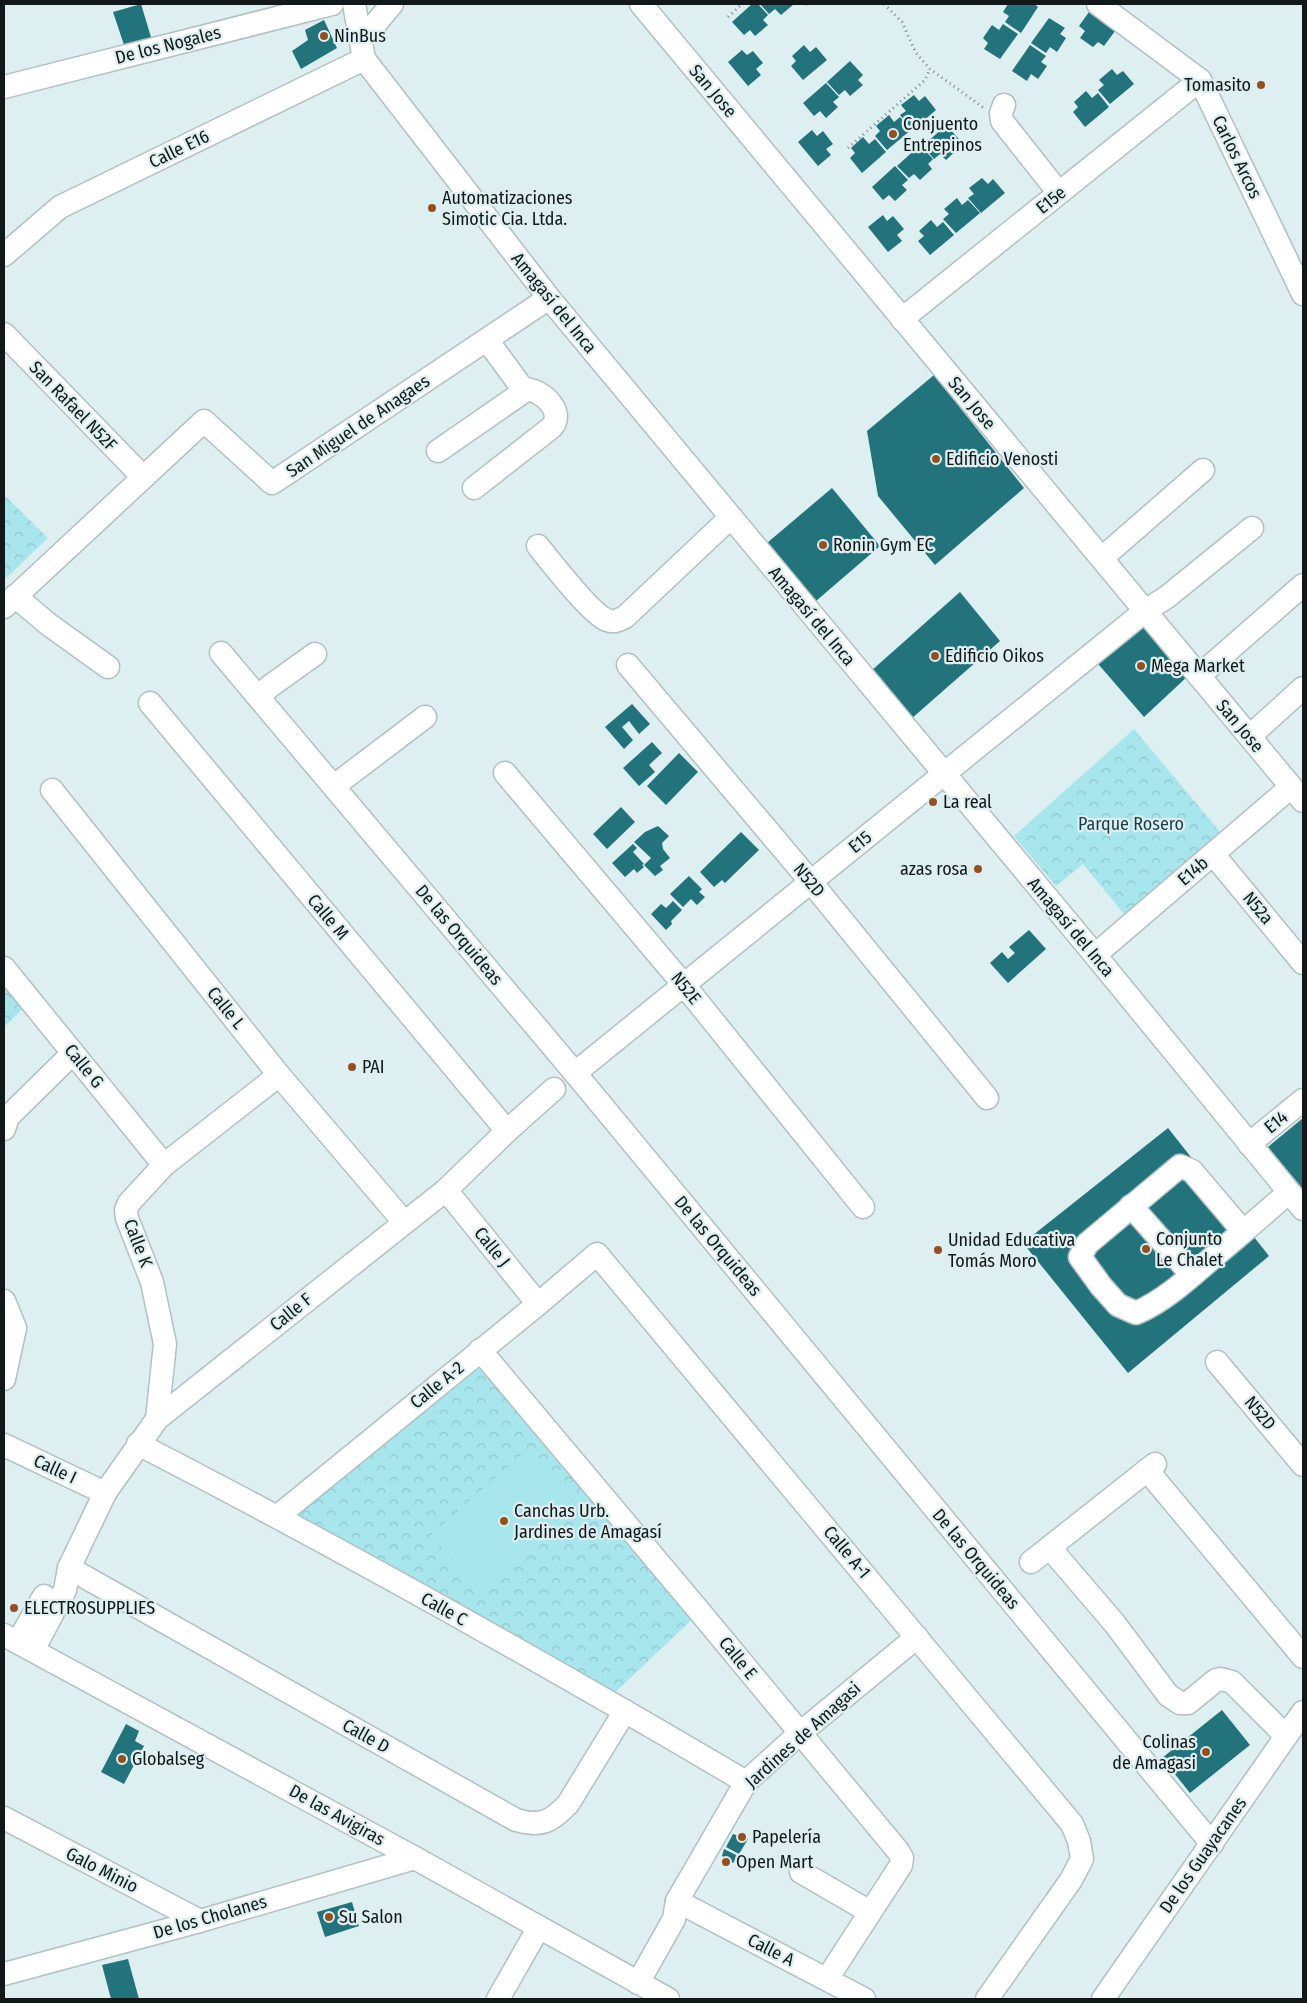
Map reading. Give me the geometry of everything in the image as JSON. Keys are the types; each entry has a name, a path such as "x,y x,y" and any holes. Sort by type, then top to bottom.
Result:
{"street":[{"name":"De los Nogales","path":"4,87 332,4"},
{"name":"Amagasí del Inca","path":"354,4 363,50 549,298 1095,955 1303,1210"},
{"path":"363,50 392,4"},
{"name":"San Jose","path":"641,4 1297,794"},
{"name":"Carlos Arcos","path":"1110,7 1200,80 1303,294"},
{"name":"Calle E16","path":"4,255 60,207 363,50"},
{"name":"E15e","path":"902,319 1200,80"},
{"path":"1002,109 1002,121 1059,193"},
{"name":"San Miguel de Anagaes","path":"9,601 204,421 272,483 549,298"},
{"name":"San Rafael N52F","path":"4,334 143,477"},
{"path":"487,340 526,390"},
{"path":"438,451 526,390 535,391 545,398 556,410 556,422 474,488"},
{"path":"1102,558 1203,470"},
{"path":"538,546 593,610 605,620 615,621 625,616 730,518"},
{"name":"E15","path":"576,1073 943,774 1252,528"},
{"path":"1199,676 1303,585"},
{"path":"9,601 48,624 108,667"},
{"name":"De las Orquideas","path":"221,653 576,1073 1212,1844"},
{"path":"259,697 269,687 315,654"},
{"name":"N52D","path":"628,665 811,882 987,1098"},
{"path":"1250,736 1303,688"},
{"name":"Calle M","path":"150,703 507,1131"},
{"path":"334,786 425,717"},
{"name":"N52E","path":"505,773 684,985 863,1207"},
{"name":"Calle L","path":"52,790 278,1074 404,1222"},
{"name":"E14b","path":"1095,955 1213,854 1297,794"},
{"name":"N52a","path":"1213,854 1303,963"},
{"name":"Calle G","path":"4,968 164,1165"},
{"path":"4,1129 8,1117 73,1053"},
{"name":"Calle K","path":"157,1419 165,1344 152,1282 127,1218 126,1210 129,1203 164,1165 278,1074"},
{"name":"Calle F","path":"18,1642 65,1590 70,1568 105,1493 157,1419 446,1190 554,1089"},
{"name":"E14","path":"1249,1144 1303,1100"},
{"path":"1243,1231 1192,1171 1180,1166 1087,1244 1080,1257 1101,1286 1118,1305 1136,1313 1146,1309 1192,1275 1289,1192"},
{"name":"Calle J","path":"446,1190 538,1304"},
{"path":"1131,1206 1192,1275"},
{"name":"Calle A-2","path":"278,1516 597,1254"},
{"name":"Calle A-1","path":"597,1254 1072,1824 1080,1841 1082,1859 1071,1880 987,1999"},
{"path":"4,1301 15,1328 4,1379"},
{"name":"Calle E","path":"480,1350 700,1612 902,1858 902,1865 827,1979"},
{"name":"N52D","path":"1217,1362 1303,1465"},
{"name":"Calle C","path":"138,1444 278,1516 625,1711 746,1782"},
{"name":"Calle I","path":"4,1445 105,1493"},
{"path":"1031,1562 1151,1467 1303,1657"},
{"path":"1050,1548 1115,1624 1168,1695 1180,1703 1188,1703 1216,1680 1221,1679 1232,1682 1286,1736"},
{"name":"Calle D","path":"70,1568 516,1820 527,1823 546,1822 556,1817 568,1804 625,1711"},
{"name":"Jardines de Amagasi","path":"631,1979 660,1914 677,1901 746,1782 799,1734 917,1637"},
{"name":"De las Avigiras","path":"18,1642 415,1858 668,1999"},
{"name":"De los Guayacanes","path":"1104,1999 1303,1712"},
{"name":"Galo Minio","path":"4,1818 200,1921"},
{"name":"De los Cholanes","path":"4,1974 200,1921 415,1858"},
{"path":"801,1872 870,1912"},
{"name":"Calle A","path":"677,1901 864,1999"},
{"path":"498,1999 539,1927"}],"path":[{"path":"728,17 742,4"},
{"path":"884,4 902,22 916,53 930,69 984,108 1002,109"},
{"path":"848,148 924,80 930,69"}],"green space":[{"path":"4,495 48,538 4,580"},
{"name":"Parque Rosero","path":"1134,729 1221,833 1124,914 1083,864 1056,886 1014,836"},
{"path":"4,970 31,1001 4,1027"},
{"path":"480,1350 700,1612 607,1700 278,1516"},
{"name":"Canchas Urb. Jardines de Amagasí","path":"527,1450 577,1507 480,1591 431,1535"}],"building":[{"path":"141,4 154,47 127,54 113,12"},
{"path":"752,4 758,4 768,15 763,20 768,25 755,36 750,30 744,35 732,22"},
{"path":"760,4 794,4 781,15 775,9 769,14"},
{"path":"1008,4 1034,4 1038,7 1021,33 1005,22 1009,16 1003,12"},
{"path":"1089,12 1115,31 1104,46 1098,42 1093,47 1080,38 1085,31 1079,26"},
{"path":"1049,18 1065,28 1060,34 1066,38 1057,52 1050,47 1046,53 1031,43"},
{"path":"324,20 337,48 301,69 292,51 308,40 305,30"},
{"path":"1003,24 1018,34 1000,59 984,49 988,43 983,38 992,25 999,30"},
{"path":"804,45 810,52 816,47 827,60 803,80 791,66 796,61 792,56"},
{"path":"1030,45 1046,56 1041,62 1047,66 1038,79 1031,74 1027,81 1012,71"},
{"path":"742,50 747,55 753,51 763,63 756,69 761,75 748,86 728,62"},
{"path":"850,61 863,75 858,80 863,85 850,96 845,90 839,95 827,82"},
{"path":"1112,69 1117,75 1123,71 1134,84 1110,104 1098,90 1104,85 1099,80"},
{"path":"826,83 839,97 833,102 838,107 826,118 820,111 814,116 803,103"},
{"path":"1086,91 1092,98 1098,93 1109,107 1085,127 1073,112 1078,107 1074,102"},
{"path":"914,95 919,101 925,96 936,110 913,130 900,115 906,111 901,105"},
{"name":"Conjuento Entrepinos","path":"889,115 894,122 900,117 911,130 887,150 875,136 880,131 876,126"},
{"path":"946,125 959,139 953,144 958,149 946,160 940,154 934,159 923,146"},
{"path":"812,130 817,136 823,131 833,144 826,149 831,155 818,166 798,142"},
{"path":"863,137 869,144 875,139 886,152 862,173 850,158 855,153 851,148"},
{"path":"920,145 933,159 928,164 932,169 920,180 914,174 909,178 897,166"},
{"path":"895,166 908,180 902,185 907,190 895,201 889,195 883,200 872,187"},
{"path":"982,178 988,184 993,179 1005,193 981,213 968,198 974,194 969,188"},
{"path":"957,198 962,205 968,200 980,213 956,233 943,219 949,214 944,209"},
{"path":"883,215 887,221 893,216 904,229 897,235 902,241 888,252 868,227"},
{"path":"931,220 937,227 943,222 954,235 930,255 918,241 924,236 919,231"},
{"name":"Edificio Venosti","path":"934,375 1024,488 935,565 878,496 867,431"},
{"name":"Ronin Gym EC","path":"832,488 880,546 816,601 767,543"},
{"name":"Edificio Oikos","path":"960,592 1000,641 911,719 871,671"},
{"name":"Mega Market","path":"1139,617 1189,675 1144,717 1093,658"},
{"path":"632,704 650,724 639,734 629,721 622,727 633,740 624,749 605,727"},
{"path":"652,742 662,753 649,765 655,772 639,786 623,768"},
{"path":"679,753 698,772 666,805 647,786"},
{"path":"621,807 635,822 607,849 593,834"},
{"path":"658,826 669,836 662,843 663,849 670,858 660,866 663,870 655,876 644,865 651,858 634,842 645,832"},
{"path":"741,832 759,850 725,883 722,880 714,887 700,872"},
{"path":"633,844 637,848 633,852 644,864 642,865 644,867 637,873 634,869 625,877 612,863"},
{"path":"689,876 702,889 699,892 705,897 697,905 691,899 683,907 670,894"},
{"path":"673,901 682,910 671,921 672,924 666,930 651,914 661,904 666,908"},
{"path":"1029,930 1046,949 1008,983 990,963 1002,952 1008,959 1015,953 1009,947"},
{"path":"1303,1118 1303,1189 1268,1147"},
{"name":"Conjunto Le Chalet","path":"1168,1128 1269,1256 1128,1373 1023,1243"},
{"name":"Colinas de Amagasi","path":"1222,1710 1250,1745 1190,1793 1162,1758"},
{"name":"Globalseg","path":"126,1724 139,1731 135,1741 144,1746 124,1784 101,1772"},
{"path":"733,1834 748,1839 739,1854 726,1847"},
{"path":"724,1849 738,1856 733,1863 722,1856"},
{"path":"352,1902 359,1926 325,1937 317,1912"},
{"path":"128,1959 139,1999 111,1999 102,1965"}],"place":[{"name":"NinBus","path":"324,36"},
{"name":"Tomasito","path":"1261,85"},
{"name":"Conjuento Entrepinos","path":"893,134"},
{"name":"Automatizaciones Simotic Cia. Ltda.","path":"432,208"},
{"name":"Edificio Venosti","path":"936,459"},
{"name":"Ronin Gym EC","path":"823,545"},
{"name":"Edificio Oikos","path":"935,656"},
{"name":"Mega Market","path":"1141,666"},
{"name":"La real","path":"933,802"},
{"name":"azas rosa","path":"978,869"},
{"name":"PAI","path":"352,1067"},
{"name":"Conjunto Le Chalet","path":"1146,1249"},
{"name":"Unidad Educativa Tomás Moro","path":"938,1250"},
{"name":"Canchas Urb. Jardines de Amagasí","path":"504,1521"},
{"name":"ELECTROSUPPLIES","path":"14,1608"},
{"name":"Colinas de Amagasi","path":"1206,1752"},
{"name":"Globalseg","path":"122,1759"},
{"name":"Papelería","path":"742,1837"},
{"name":"Open Mart","path":"726,1862"},
{"name":"Su Salon","path":"329,1917"}]}
